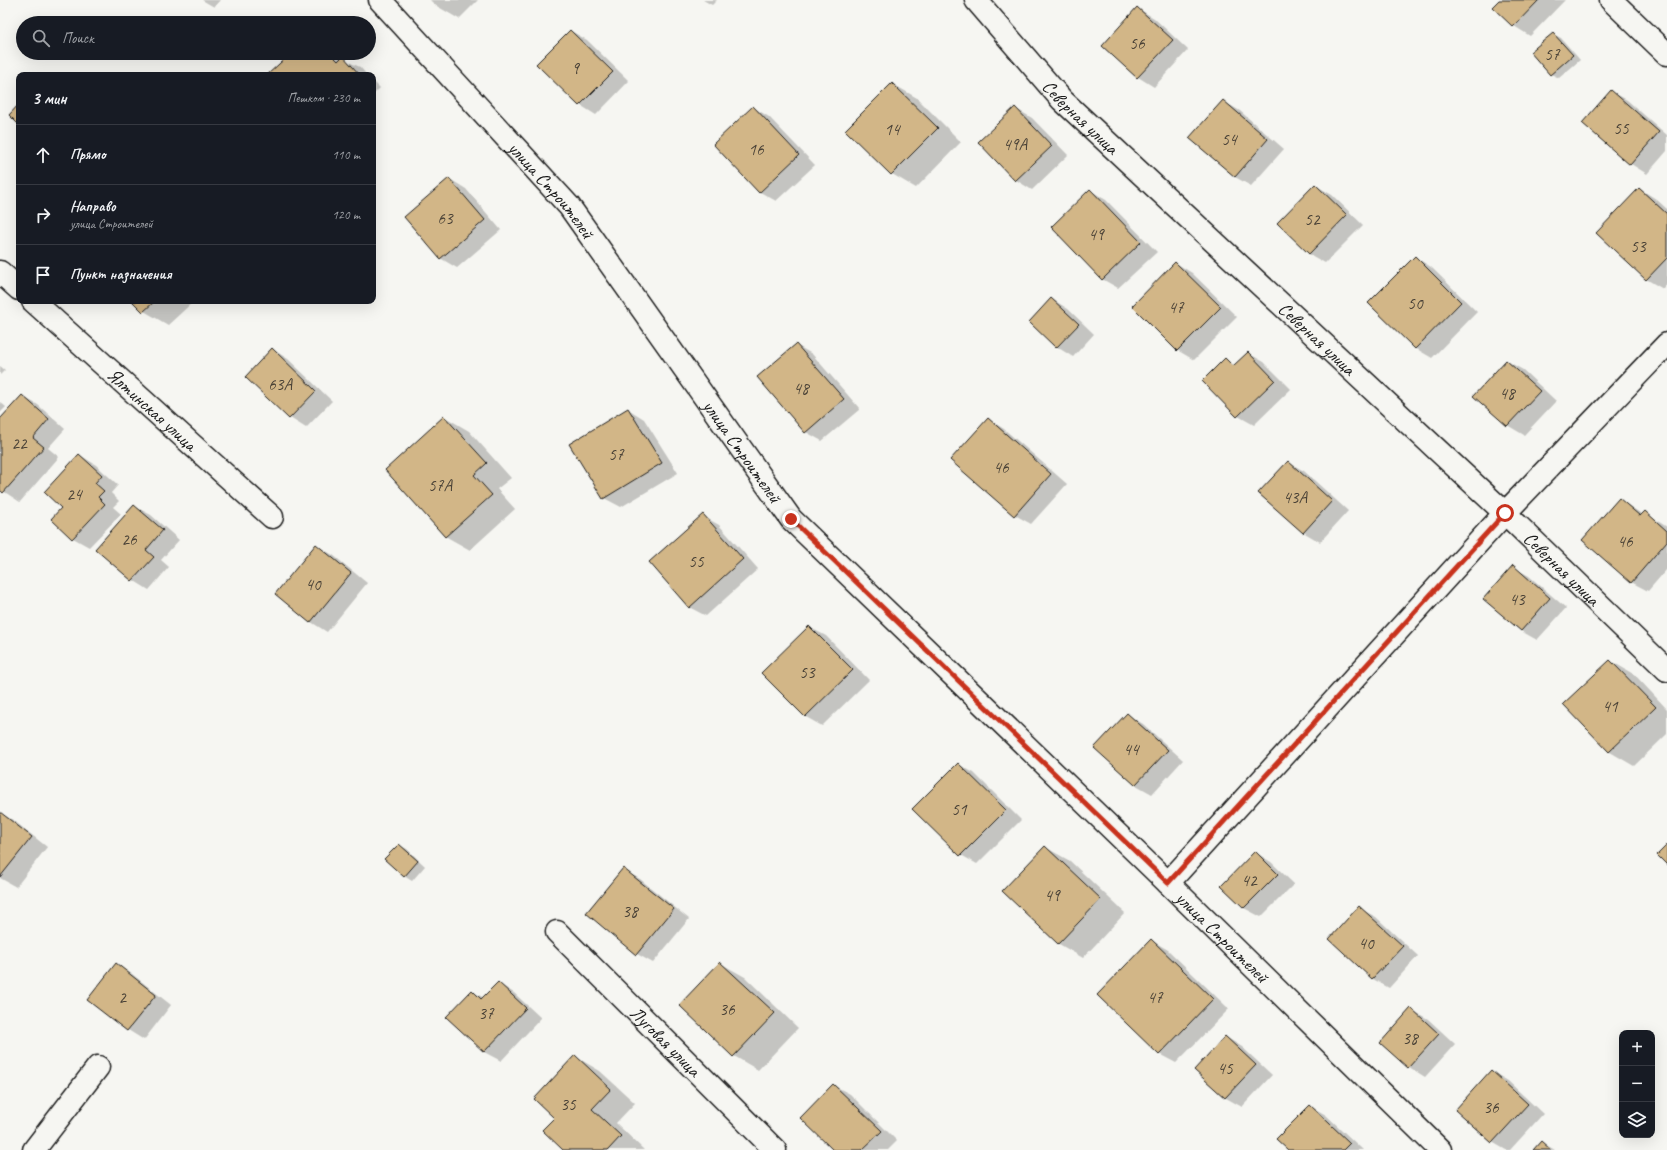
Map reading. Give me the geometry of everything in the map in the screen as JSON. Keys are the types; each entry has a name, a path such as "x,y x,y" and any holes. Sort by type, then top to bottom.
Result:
{"street":[{"name":"улица Строителей","path":"380,0 569,206 791,519 1168,883 1440,1150"},
{"name":"Северная улица","path":"976,0 1062,100 1505,513 1667,670"},
{"path":"1611,0 1667,54"},
{"path":"0,272 16,286"},
{"name":"Ялтинская улица","path":"36,304 272,517"},
{"path":"1168,883 1505,513 1667,344"},
{"name":"Луговая улица","path":"557,932 775,1150"},
{"path":"34,1150 98,1066"}],"building":[{"path":"1499,0 1539,0 1513,27 1492,7"},
{"path":"1137,7 1173,40 1137,78 1102,46"},
{"path":"570,30 613,72 579,106 536,64"},
{"path":"1553,33 1573,55 1550,75 1530,52"},
{"path":"283,60 347,60 357,72 270,72"},
{"path":"892,83 938,128 891,175 845,130"},
{"path":"1611,90 1659,132 1630,165 1582,123"},
{"path":"1223,100 1268,139 1235,177 1189,138"},
{"path":"753,106 799,155 759,193 713,144"},
{"path":"16,107 16,122 9,115"},
{"path":"1015,107 1052,146 1015,181 978,142"},
{"path":"449,178 485,220 440,259 404,217"},
{"path":"1315,184 1347,215 1309,254 1277,223"},
{"path":"1639,188 1667,214 1667,258 1646,280 1596,233"},
{"path":"1090,189 1141,242 1102,280 1051,227"},
{"path":"1415,256 1461,302 1415,349 1368,303"},
{"path":"1175,262 1221,307 1177,351 1132,306"},
{"path":"1051,298 1079,324 1056,348 1029,322"},
{"path":"135,304 152,304 143,312"},
{"path":"796,344 844,399 805,433 757,377"},
{"path":"272,348 316,391 289,419 245,377"},
{"path":"1248,352 1275,380 1237,417 1202,381 1225,358 1233,366"},
{"path":"1506,360 1540,391 1507,426 1473,396"},
{"path":"22,395 49,419 33,438 44,447 3,493 0,490 0,419"},
{"path":"628,408 662,463 603,499 569,444"},
{"path":"444,416 487,463 474,475 492,495 445,537 385,470"},
{"path":"988,418 1051,474 1014,516 950,460"},
{"path":"79,454 102,475 95,483 104,491 98,497 105,504 72,539 51,519 61,508 44,492"},
{"path":"1288,461 1332,501 1303,533 1258,493"},
{"path":"1619,498 1640,516 1645,511 1667,531 1667,541 1631,583 1582,540"},
{"path":"134,505 163,530 146,550 154,557 132,581 95,549"},
{"path":"703,514 743,559 689,608 649,562"},
{"path":"316,544 351,573 310,623 275,594"},
{"path":"1513,565 1550,598 1521,631 1483,599"},
{"path":"809,626 853,670 805,717 761,673"},
{"path":"1610,660 1656,707 1609,752 1563,704"},
{"path":"1127,713 1168,750 1135,785 1094,748"},
{"path":"958,763 1006,810 960,856 912,809"},
{"path":"0,812 32,837 0,877"},
{"path":"399,844 418,861 404,877 384,859"},
{"path":"1667,845 1667,865 1657,855"},
{"path":"1045,846 1101,899 1058,944 1002,891"},
{"path":"1255,851 1278,874 1244,908 1221,886"},
{"path":"623,868 674,909 636,955 586,913"},
{"path":"1359,906 1403,946 1372,979 1329,939"},
{"path":"1151,939 1213,999 1159,1055 1097,995"},
{"path":"720,962 775,1013 733,1057 679,1005"},
{"path":"116,963 156,995 127,1031 87,1000"},
{"path":"498,982 526,1008 484,1052 446,1017 472,990 481,999"},
{"path":"1411,1008 1439,1034 1408,1068 1380,1043"},
{"path":"1225,1036 1256,1065 1225,1098 1194,1070"},
{"path":"575,1055 611,1089 592,1109 621,1136 608,1150 563,1150 542,1130 554,1118 534,1099"},
{"path":"1491,1070 1528,1104 1492,1143 1455,1110"},
{"path":"833,1084 882,1131 862,1150 833,1150 800,1118"},
{"path":"1310,1105 1350,1143 1343,1150 1288,1150 1276,1139"},
{"path":"1541,1141 1551,1150 1533,1150"}],"route":[{"path":"791,519 1168,883 1505,513"}]}
